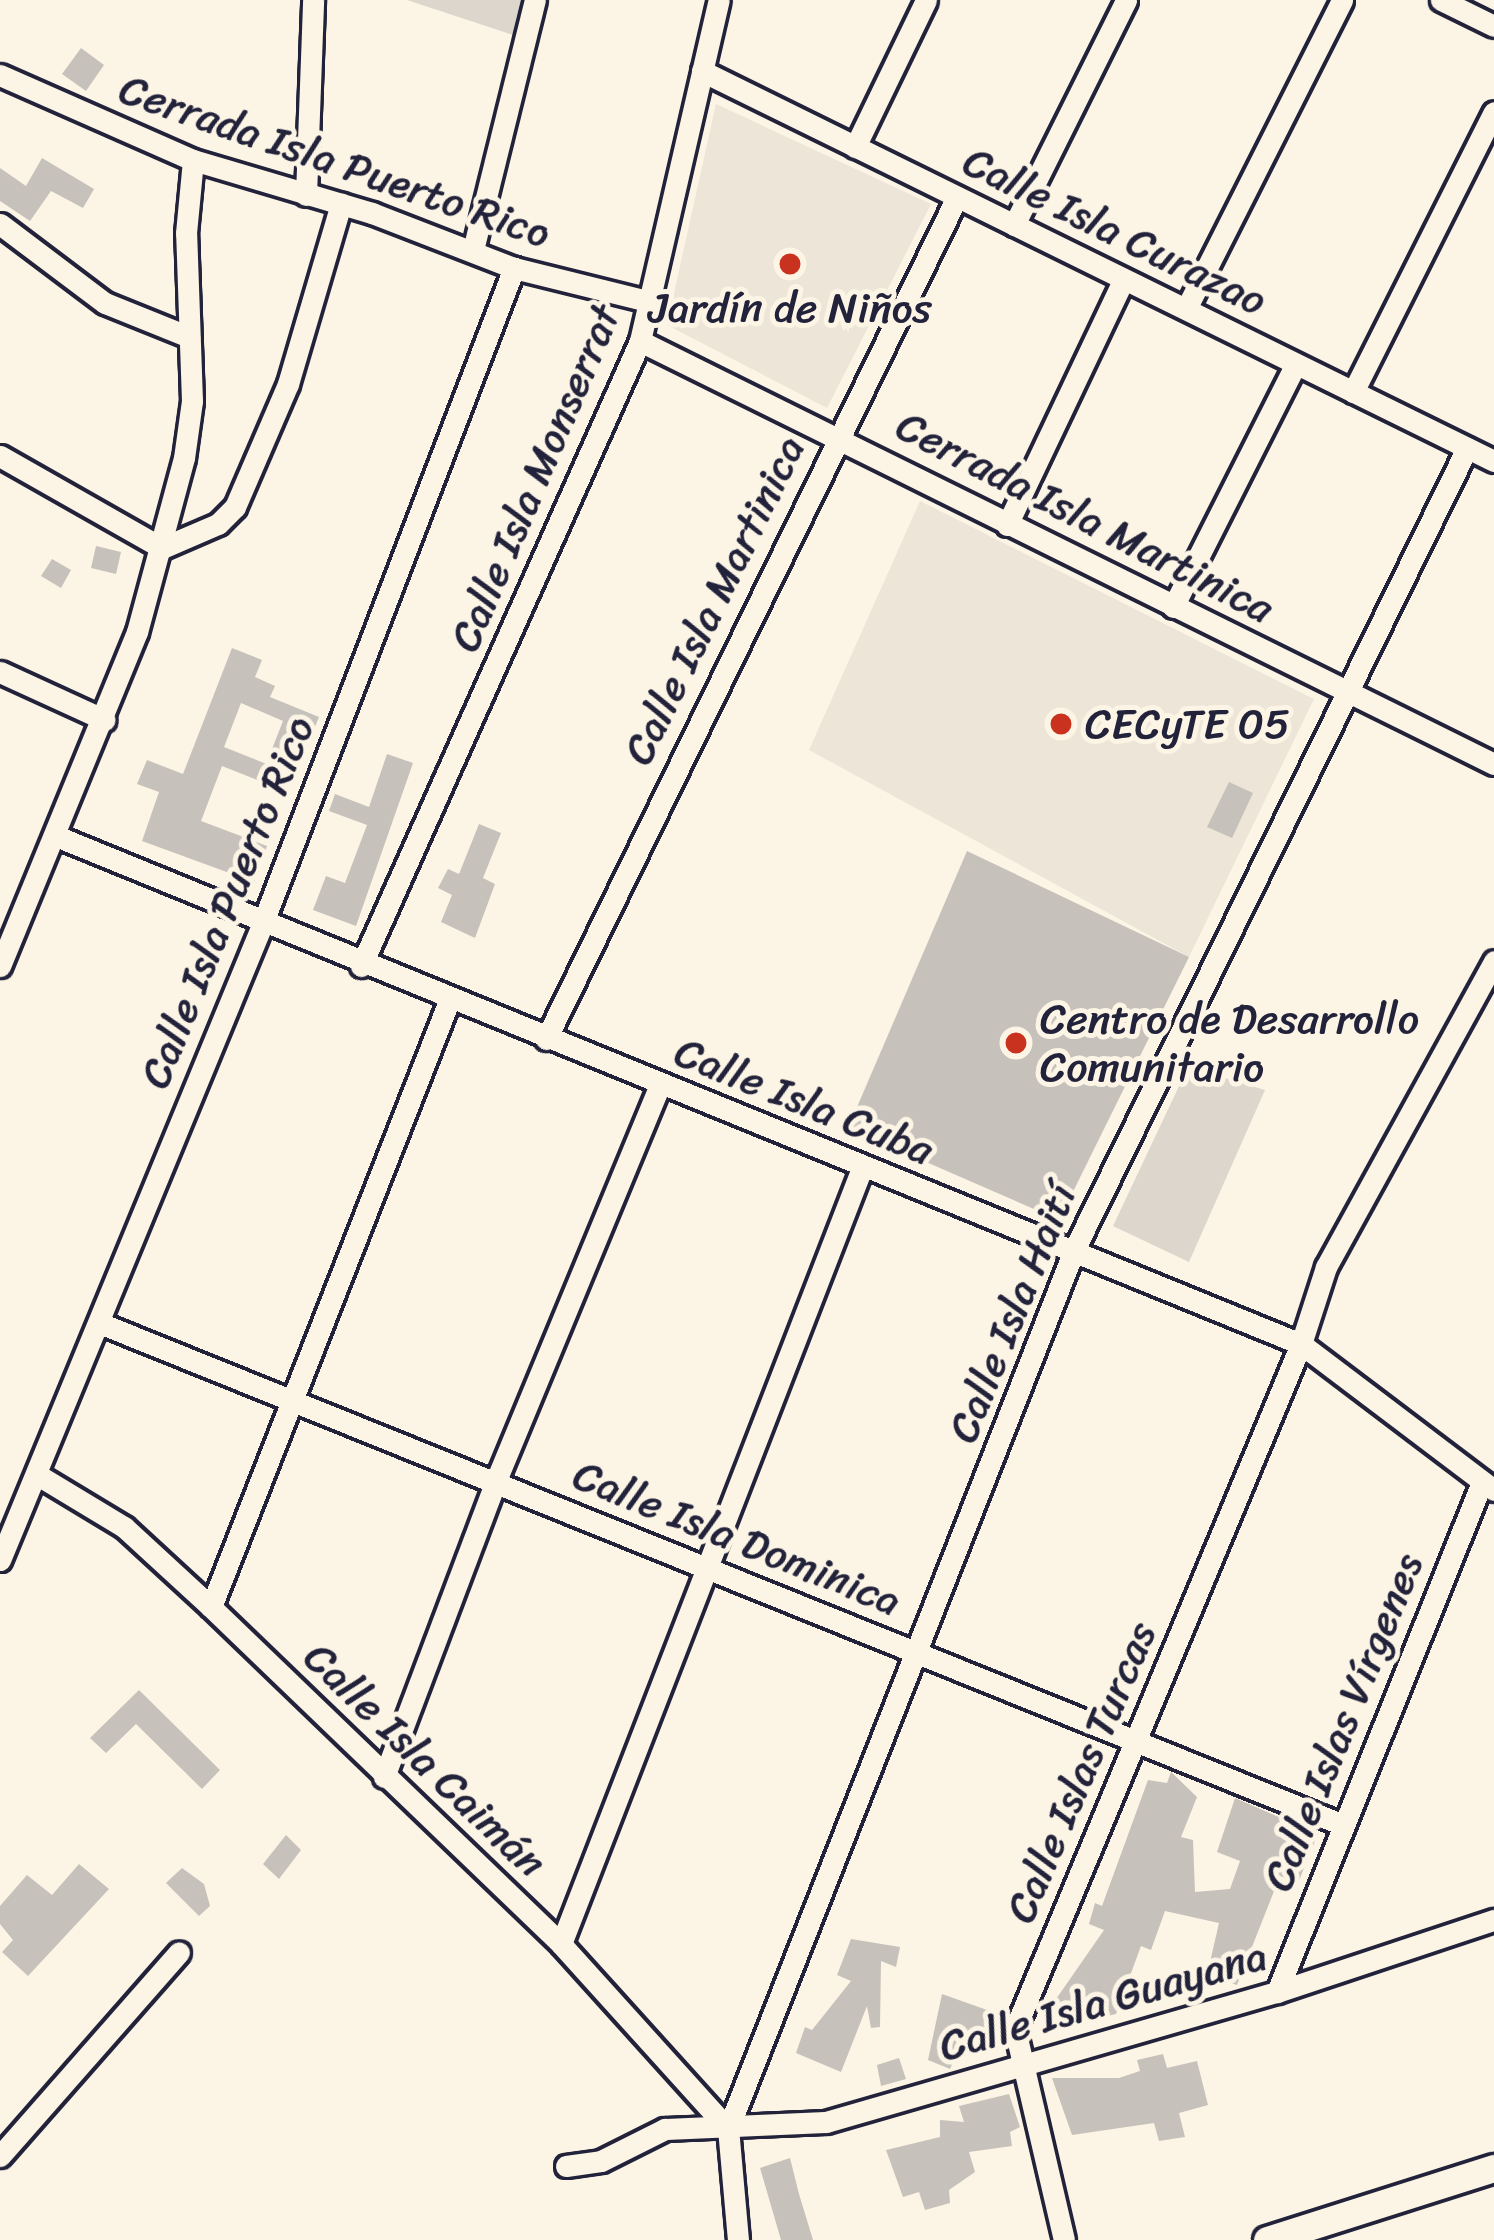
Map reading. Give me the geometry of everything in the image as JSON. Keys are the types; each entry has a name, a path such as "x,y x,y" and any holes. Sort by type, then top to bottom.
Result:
{"street":[{"path":"306,195 313,0"},
{"path":"473,250 535,0"},
{"name":"Calle Isla Monserrat","path":"361,966 640,341 719,0"},
{"path":"855,146 926,0"},
{"path":"1014,225 1126,0"},
{"path":"1186,309 1342,0"},
{"path":"1441,0 1494,26"},
{"name":"Calle Isla Curazao","path":"702,71 1494,461"},
{"name":"Cerrada Isla Puerto Rico","path":"0,75 193,160 340,204 514,268 651,302"},
{"path":"1353,392 1494,112"},
{"path":"0,966 105,720 162,548 192,401 193,160"},
{"name":"Calle Isla Martinica","path":"546,1039 957,197"},
{"path":"162,548 218,524 236,507 288,384 340,204"},
{"path":"0,224 105,304 190,337"},
{"name":"Calle Isla Puerto Rico","path":"0,1559 40,1477 262,926 514,268"},
{"path":"1007,525 1124,279"},
{"name":"Cerrada Isla Martinica","path":"640,341 1494,764"},
{"path":"1173,607 1296,364"},
{"name":"Calle Isla Haití","path":"738,2240 728,2129 921,1655 1074,1250 1343,688 1467,448"},
{"path":"0,456 162,548"},
{"path":"0,672 105,720"},
{"name":"Calle Isla Cuba","path":"56,836 262,926 1301,1344 1488,1486"},
{"path":"0,895 22,908"},
{"name":"Calle Islas Turcas","path":"1064,2240 1019,2066 1016,2029 1362,1189 1494,961"},
{"path":"211,1607 449,1001"},
{"path":"384,1777 495,1483 660,1085"},
{"path":"561,1944 862,1168"},
{"name":"Calle Isla Dominica","path":"102,1324 1342,1825"},
{"name":"Calle Isla Caimán","path":"40,1477 124,1527 211,1607 561,1944 728,2129"},
{"name":"Calle Islas Vírgenes","path":"1277,1992 1342,1825 1488,1486"},
{"name":"Calle Isla Guayana","path":"566,2166 601,2161 665,2129 826,2122 1277,1992 1494,1919"},
{"path":"0,2156 179,1952"},
{"path":"1267,2240 1494,2168"}],"shaded area":[{"path":"407,0 527,0 519,37"},
{"name":"Jardín de Niños","path":"716,104 931,204 827,408 667,325"},
{"name":"CECyTE 05","path":"920,501 1314,699 1189,957 809,750"},
{"path":"1188,1067 1265,1090 1189,1262 1113,1226"}],"building":[{"path":"81,48 104,65 86,91 62,74"},
{"path":"42,158 94,189 83,208 51,191 30,221 0,201 0,168 26,186"},
{"path":"96,546 121,552 116,574 91,568"},
{"path":"52,559 71,570 61,588 41,576"},
{"path":"232,648 262,660 255,677 275,686 270,697 319,717 301,761 272,749 283,721 241,703 224,747 269,765 262,782 222,766 201,821 267,846 254,882 142,841 159,792 137,784 147,760 183,774"},
{"path":"387,754 413,763 356,926 313,910 326,876 345,883 367,825 329,811 335,794 369,807"},
{"path":"1229,782 1253,793 1232,838 1207,827"},
{"path":"479,824 501,833 483,878 495,884 475,938 441,922 452,895 438,888 448,869 459,874"},
{"name":"Centro de Desarrollo Comunitario","path":"967,851 1189,957 1059,1220 848,1128"},
{"path":"139,1690 220,1770 202,1789 136,1724 106,1753 90,1738"},
{"path":"1171,1772 1197,1797 1181,1837 1193,1840 1195,1892 1230,1889 1240,1861 1217,1852 1235,1798 1318,1834 1298,1883 1280,1876 1237,1985 1207,1975 1219,1923 1165,1911 1151,1950 1141,1946 1116,2014 1094,2019 1054,2002 1104,1930 1089,1924 1095,1903 1102,1906 1148,1780 1167,1783"},
{"path":"286,1835 301,1850 279,1879 263,1864"},
{"path":"79,1864 109,1889 28,1976 2,1952 13,1940 0,1924 0,1906 27,1875 52,1895"},
{"path":"182,1868 204,1884 210,1906 199,1916 166,1883"},
{"path":"851,1939 900,1947 896,1967 881,1961 880,2027 871,2028 867,2006 841,2072 796,2053 805,2027 812,2030 851,1981 837,1975"},
{"path":"942,1994 1004,2016 999,2041 993,2037 988,2051 962,2041 950,2069 928,2060"},
{"path":"1163,2054 1167,2068 1197,2061 1208,2105 1179,2113 1185,2137 1159,2141 1154,2123 1072,2135 1052,2078 1119,2078 1140,2071 1137,2060"},
{"path":"899,2058 906,2079 881,2086 877,2065"},
{"path":"1009,2094 1020,2127 1010,2132 1012,2146 969,2152 975,2172 949,2190 950,2203 925,2210 919,2192 903,2197 886,2150 940,2137 940,2120 964,2122 959,2106"},
{"path":"790,2158 813,2240 781,2240 760,2168"}],"place":[{"name":"Jardín de Niños","path":"790,264"},
{"name":"CECyTE 05","path":"1061,724"},
{"name":"Centro de Desarrollo Comunitario","path":"1016,1043"}]}
